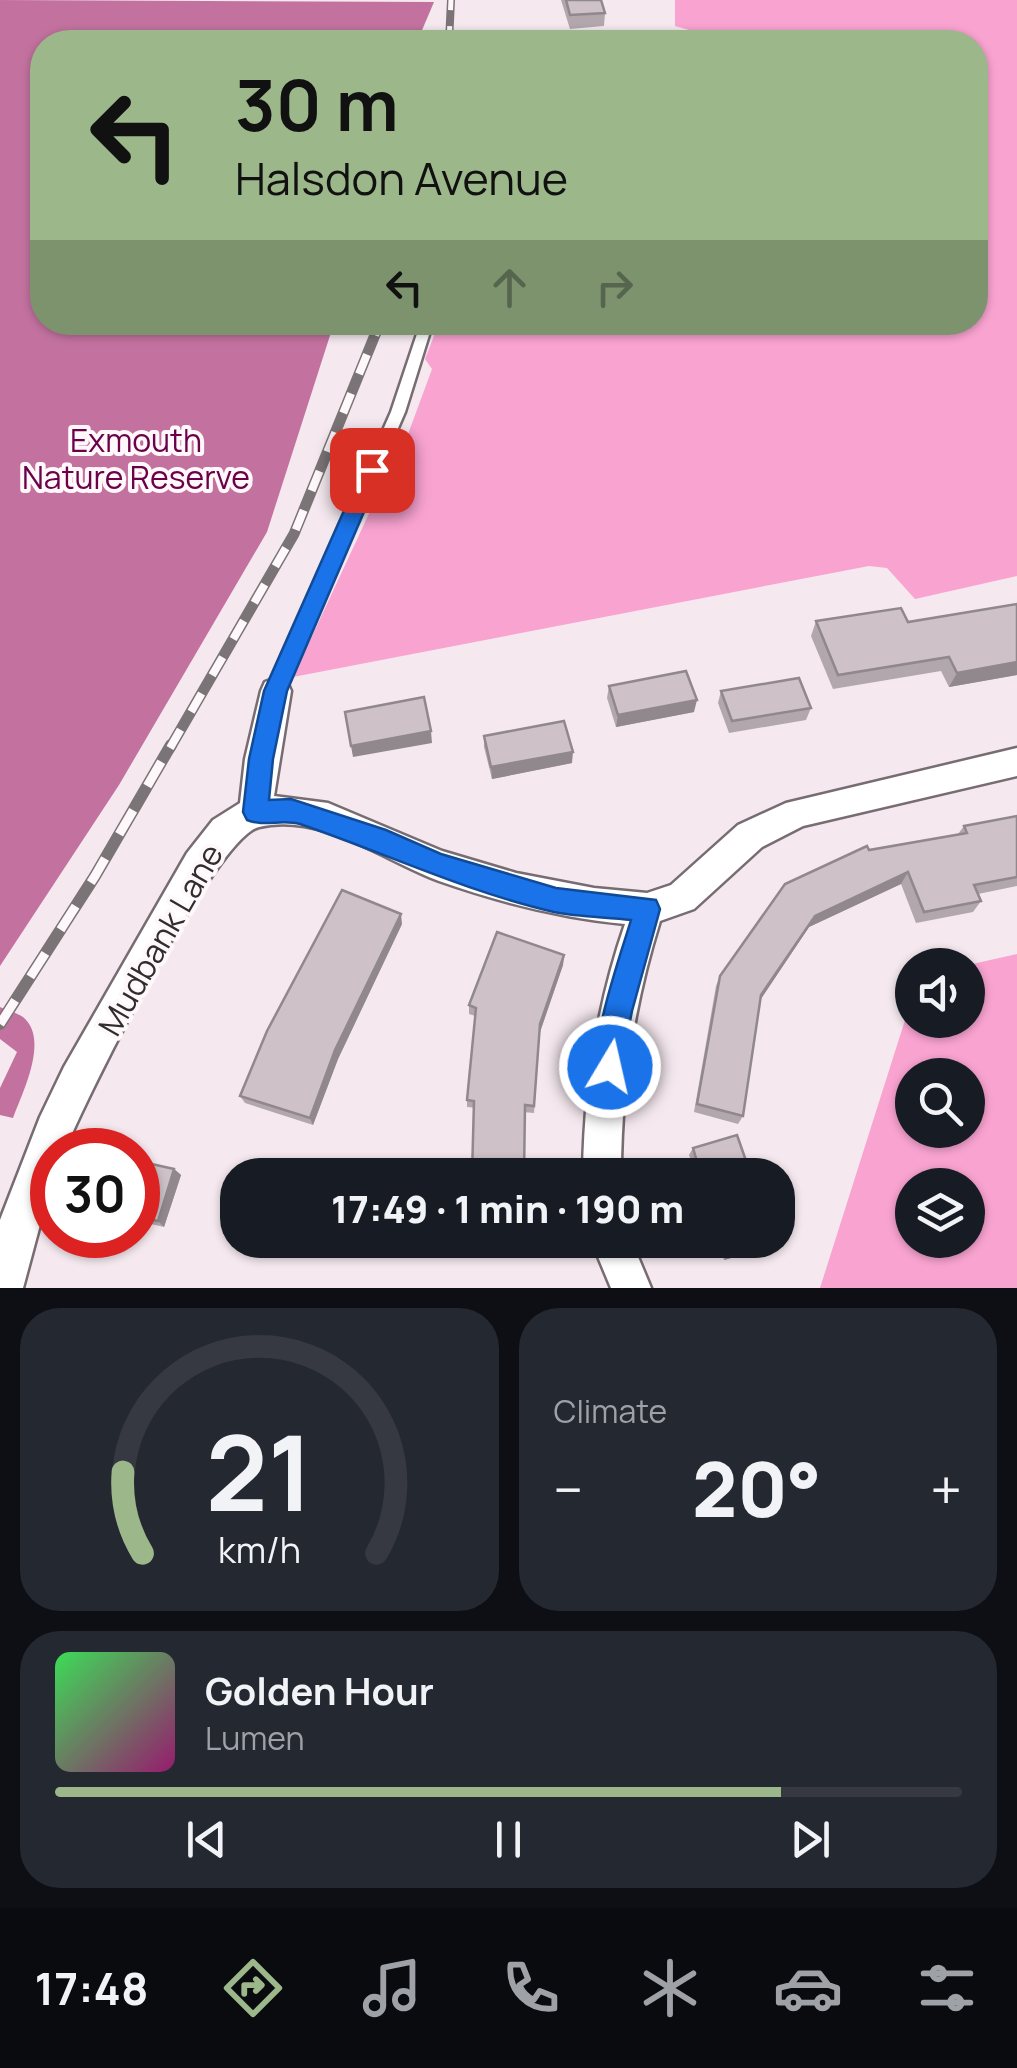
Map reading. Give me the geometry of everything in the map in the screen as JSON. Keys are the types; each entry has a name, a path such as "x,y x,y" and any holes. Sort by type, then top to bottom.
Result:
{"street":[{"path":"276,691 261,759 256,812 291,810 437,864 556,900 647,909 682,898 750,836 798,814 1017,762"},
{"name":"Mudbank Lane","path":"3,1288 20,1215 63,1108 206,853 231,825 256,812"},
{"path":"602,1158 601,1115 618,1011 647,909"},
{"path":"619,1258 631,1288"}],"lane":[{"path":"276,691 398,412 422,335"}],"shaded area":[{"name":"Exmouth Nature Reserve","path":"0,0 434,2 422,30 30,30 30,335 330,335 267,532 119,785 0,966"},
{"path":"675,0 1017,0 1017,576 915,599 887,568 869,566 293,677 394,460 400,456 432,369 425,359 434,335 988,335 988,30 689,30 675,26"},
{"path":"1017,954 1017,1288 820,1288 899,1038 985,1038 985,961"},
{"path":"0,1007 23,1017 34,1039 32,1066 13,1118 0,1115 0,1088 17,1052 0,1039"}],"building":[{"path":"566,0 601,0 605,13 570,15"},
{"path":"1017,604 1017,662 957,673 949,657 838,675 816,621 901,608 908,622"},
{"path":"686,671 697,700 618,715 609,686"},
{"path":"799,678 811,708 732,721 721,691"},
{"path":"424,697 431,731 351,746 345,712"},
{"path":"564,721 573,752 491,767 484,736"},
{"path":"1017,816 1017,877 974,885 981,901 924,912 908,872 815,916 761,995 743,1116 697,1104 720,976 785,884 867,846 869,850 967,833 964,826"},
{"path":"342,890 401,914 335,1050 310,1118 240,1096 267,1031"},
{"path":"497,932 564,955 540,1024 534,1106 525,1105 524,1158 472,1158 474,1101 467,1100 476,1008 469,1005"},
{"path":"737,1135 745,1158 696,1158 693,1148"},
{"path":"160,1166 174,1169 160,1214"}],"railway":[{"path":"450,30 451,0"},
{"path":"170,748 294,534 375,335"},
{"path":"0,1024 95,876 171,745"}],"route":[{"path":"372,470 276,691 261,759 256,812 291,810 437,864 556,900 647,909 618,1011 610,1067"}]}
